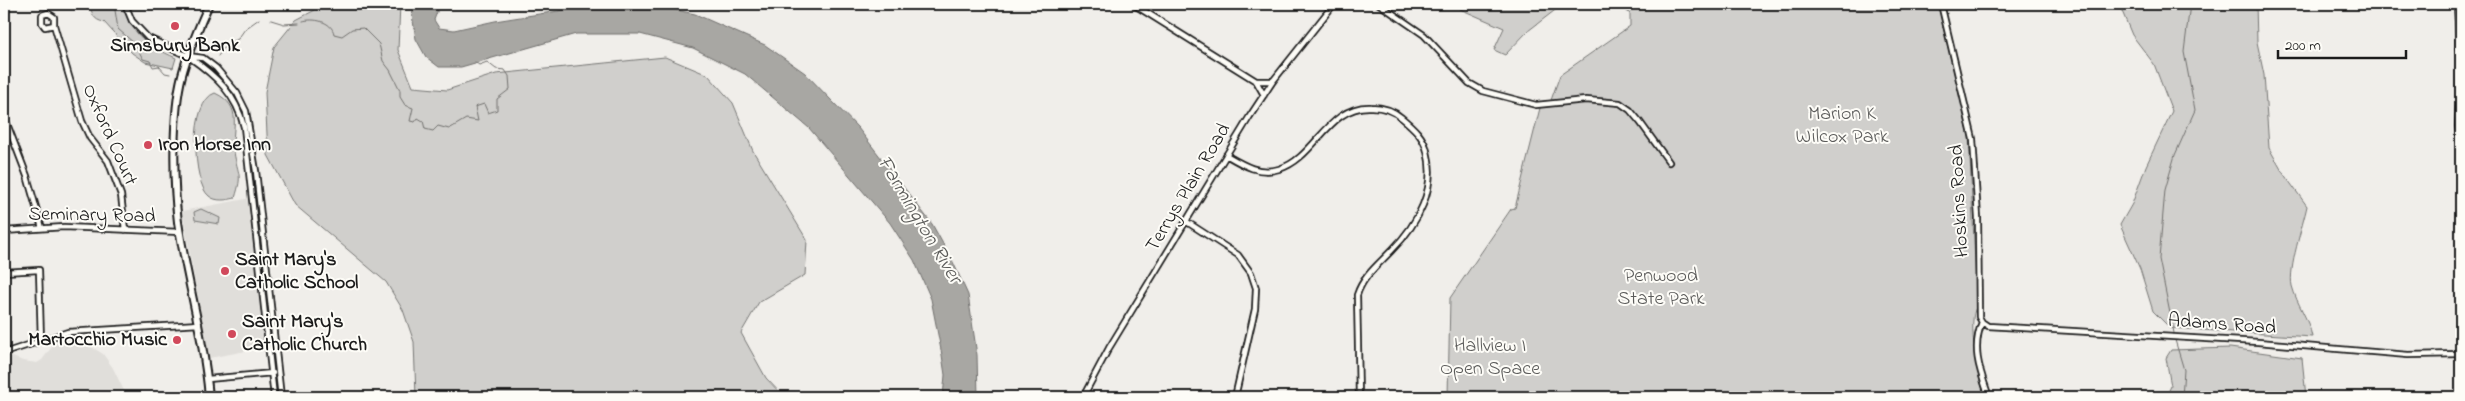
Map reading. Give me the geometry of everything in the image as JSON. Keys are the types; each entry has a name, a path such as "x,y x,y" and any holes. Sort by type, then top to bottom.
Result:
{"highway":[{"path":"209,4 182,76 177,121 176,191 180,232 199,324 209,397"}],"street":[{"path":"125,4 132,21 141,32 155,42 188,56 220,81 241,113 247,142 274,397"},
{"path":"1133,4 1256,81 1264,95"},
{"name":"Terrys Plain Road","path":"1083,397 1109,348 1272,81 1334,4"},
{"path":"1379,4 1424,36 1469,83 1483,91 1536,105 1586,100 1620,103 1630,110 1640,122 1668,162"},
{"name":"Hoskins Road","path":"1940,4 1973,139 1978,218 1979,317 1982,322 1975,347 1989,397"},
{"path":"2457,4 2460,73 2458,126 2461,152"},
{"name":"Oxford Court","path":"54,25 82,121 90,138 108,161 121,195 125,230"},
{"path":"188,56 203,58 216,68 237,92 246,112 256,171 281,397"},
{"path":"1256,81 1272,81"},
{"path":"1226,155 1252,169 1278,170 1302,157 1325,130 1340,117 1362,107 1376,107 1391,111 1411,126 1423,140 1430,165 1423,207 1407,233 1364,280 1358,295 1359,397"},
{"path":"4,116 27,176 42,228"},
{"path":"1187,222 1238,255 1251,273 1256,288 1255,309 1235,397"},
{"name":"Seminary Road","path":"4,231 42,228 180,232"},
{"path":"4,272 39,270 41,341"},
{"name":"Adams Road","path":"1982,322 1992,326 2249,341 2408,355 2461,354"},
{"path":"4,354 74,331 131,330 199,324"},
{"path":"208,379 278,373"}],"shaded area":[{"name":"Saint Mary's Catholic School","path":"251,198 267,347 209,358 182,211"},
{"path":"67,340 87,344 103,354 113,368 127,397 4,397 4,357 10,356 23,361 37,363 42,360 54,344"}],"green space":[{"path":"90,4 122,4 131,24 142,38 156,48 176,58 173,68 145,62 132,53 104,22 95,18"},
{"path":"318,4 400,4 398,50 413,87 447,90 496,74 665,57 708,75 733,103 753,151 807,240 805,275 759,302 741,333 766,378 784,397 416,397 414,342 403,310 386,282 295,205 268,155 265,92 274,47 296,20 315,10"},
{"path":"1469,4 1563,4 1528,31 1505,55 1494,50 1504,28 1460,9"},
{"path":"1619,4 1938,4 1969,136 1977,306 1974,313 1973,336 1985,397 1448,397 1450,298 1511,209 1515,208 1541,104 1550,103 1560,75 1630,26 1630,14"},
{"path":"2119,4 2256,4 2257,42 2264,75 2269,148 2283,173 2307,206 2291,278 2294,293 2312,337 2170,328 2153,311 2140,269 2120,225 2132,204 2146,166 2172,111 2154,64 2132,35"},
{"path":"215,93 230,105 234,119 233,143 239,184 235,198 225,200 212,198 203,188 197,160 197,126 201,111 207,99"},
{"path":"201,209 220,218 219,224 195,220 194,212"},
{"path":"2230,348 2302,358 2306,397 2166,397 2171,386 2166,358 2171,350"}],"water":[{"name":"Farmington River","path":"415,4 440,4 434,20 439,28 454,30 495,21 571,9 647,4 695,14 765,45 805,73 858,128 932,224 953,262 968,295 977,355 978,397 943,397 945,375 931,299 914,260 890,223 809,128 745,74 693,48 640,34 576,34 461,67 439,67 426,57 416,39 412,15"}],"waterway":[{"path":"114,4 118,29 135,44 143,59 150,61 153,67 159,66 165,73 170,74"},
{"path":"2174,333 2159,259 2165,190 2175,155 2195,110 2184,52 2190,4"},
{"path":"218,56 227,44 238,39 245,29 259,19"},
{"path":"271,20 284,24 299,23"},
{"path":"303,21 312,20 326,23 333,30 334,34 342,36 352,29 363,28 379,44 383,61 400,90 400,97 405,105 413,108 410,121 415,122 418,118 423,121 425,129 433,131 438,126 449,129 466,119 478,121 475,107 484,104 488,113 497,110 497,99 510,89 509,76 505,70 496,69 487,62 479,65 475,62"},
{"path":"2175,340 2184,370 2182,397"}],"place":[{"name":"Simsbury Bank","path":"175,26"},
{"name":"Iron Horse Inn","path":"148,145"},
{"name":"Saint Mary's Catholic School","path":"225,271"},
{"name":"Saint Mary's Catholic Church","path":"232,334"},
{"name":"Martocchio Music","path":"177,340"}],"park label":[{"name":"Marion K Wilcox Park","path":"1842,126"},
{"name":"Penwood State Park","path":"1661,288"},
{"name":"Hallview I Open Space","path":"1490,358"}]}
